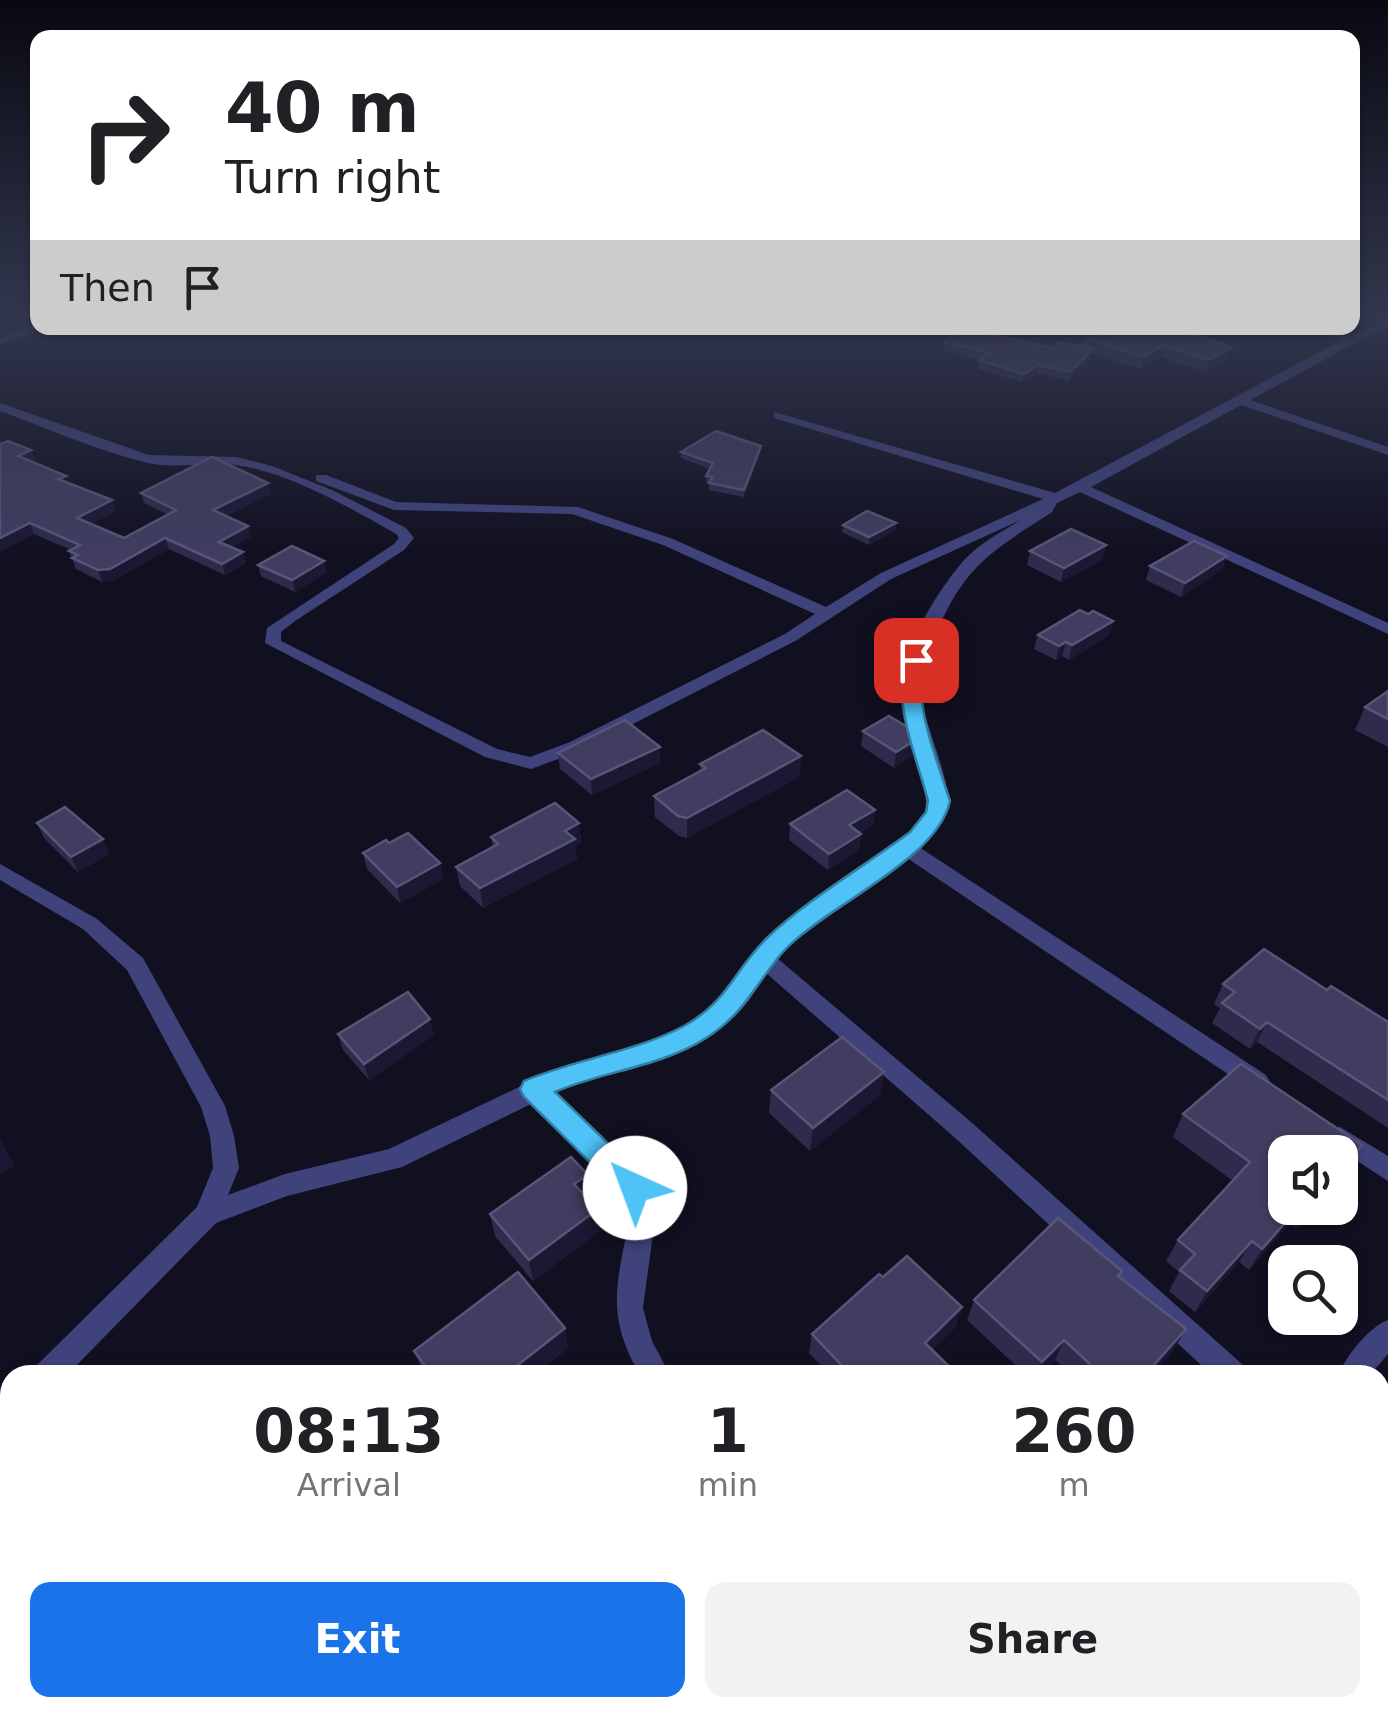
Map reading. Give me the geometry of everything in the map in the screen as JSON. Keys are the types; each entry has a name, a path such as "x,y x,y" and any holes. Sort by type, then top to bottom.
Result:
{"street":[{"path":"250,464 378,517 407,538 273,631 273,642 491,753 516,762 531,762 576,746 791,637 886,576 1080,487 1250,394"},
{"path":"1239,400 1388,450"},
{"path":"0,407 147,459 168,464 222,460 286,466 394,506 574,510 668,542 828,614"},
{"path":"778,415 1053,497"},
{"path":"1080,487 1388,628"},
{"path":"207,1214 285,1186 393,1159 571,1073 668,1045 696,1031 732,1004 763,958 792,932 907,848 930,824 939,801 910,686 922,642 965,568 985,549 1047,510 1053,497"},
{"path":"907,848 1272,1092"},
{"path":"0,872 90,924 134,964 214,1106 226,1168 207,1214 57,1365"},
{"path":"763,958 988,1152 1222,1365"},
{"path":"534,1089 621,1171 644,1204 627,1284 630,1317 650,1365"},
{"path":"1322,1125 1388,1170"},
{"path":"1361,1365 1388,1333"}],"building":[{"path":"716,431 761,446 744,490 709,483 713,477 706,476 713,463 681,452"},
{"path":"8,441 31,450 18,456 66,476 58,479 112,500 77,518 124,538 176,510 141,493 212,457 268,483 213,510 248,526 219,542 243,552 222,564 165,538 110,569 98,570 72,558 78,555 69,551 80,545 30,523 0,538 0,444"},
{"path":"867,511 896,523 869,537 843,525"},
{"path":"1071,529 1106,545 1064,568 1030,551"},
{"path":"1194,541 1227,556 1185,583 1150,566"},
{"path":"292,546 324,561 292,580 258,565"},
{"path":"1080,610 1088,614 1093,611 1113,621 1072,645 1066,642 1059,646 1038,635"},
{"path":"1388,691 1388,719 1365,707"},
{"path":"889,716 914,731 916,740 896,752 863,731"},
{"path":"625,720 660,747 591,779 558,753"},
{"path":"763,730 801,756 687,818 678,816 654,796 706,768 700,764"},
{"path":"847,790 875,810 849,825 861,834 829,854 790,824"},
{"path":"555,803 579,823 565,831 575,839 480,888 456,867 498,844 491,837"},
{"path":"65,807 103,839 71,857 37,823"},
{"path":"408,833 440,863 397,887 363,853"},
{"path":"1264,949 1327,990 1331,986 1388,1022 1388,1100 1267,1022 1260,1029 1222,1003 1235,992 1223,984"},
{"path":"408,992 430,1019 364,1064 338,1034"},
{"path":"842,1037 884,1072 813,1128 771,1090"},
{"path":"1241,1064 1347,1135 1268,1135 1268,1225 1283,1225 1262,1249 1252,1241 1207,1291 1180,1270 1195,1254 1178,1240 1250,1162 1183,1114"},
{"path":"571,1157 588,1175 574,1184 598,1209 529,1260 490,1214"},
{"path":"1058,1218 1122,1271 1118,1276 1186,1329 1154,1365 1091,1365 1064,1340 1042,1362 974,1300"},
{"path":"907,1256 962,1307 925,1343 948,1365 841,1365 812,1334 879,1274 883,1277"},
{"path":"518,1272 565,1328 518,1365 424,1365 414,1351"}],"route":[{"path":"635,1188 534,1089 571,1073 668,1045 716,1018 732,1004 775,944 889,862 930,824 939,801 912,704 910,686 916,660"}]}
